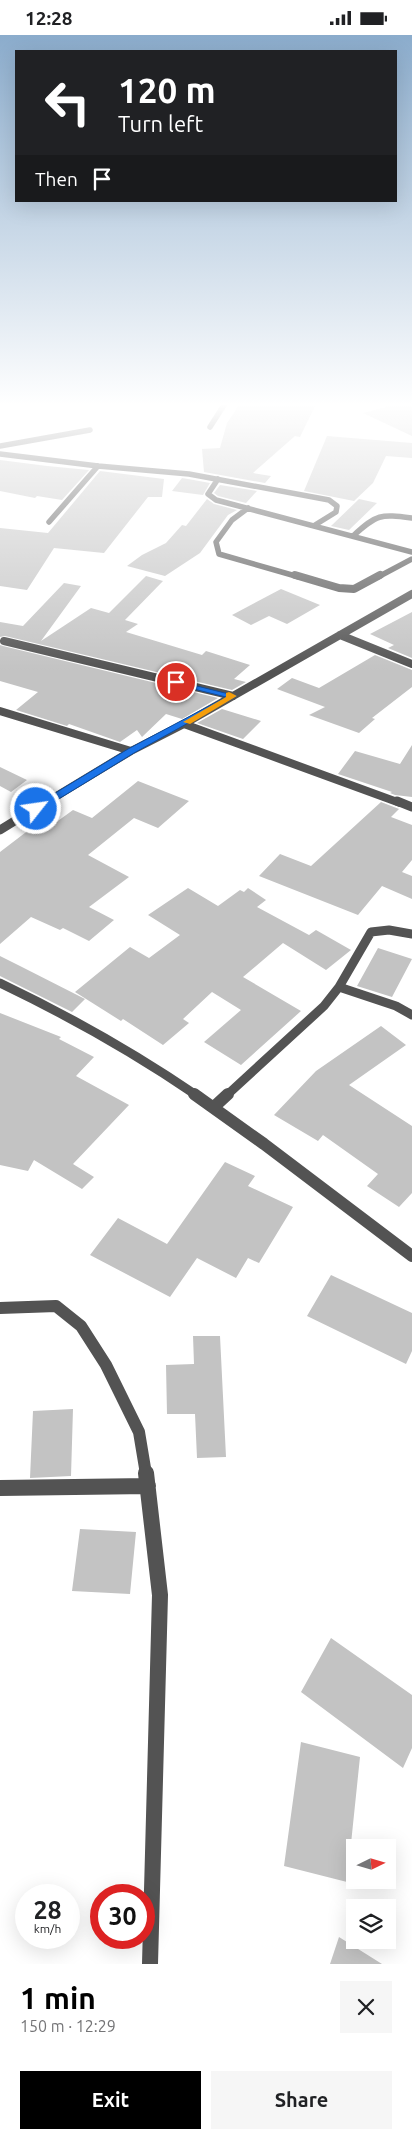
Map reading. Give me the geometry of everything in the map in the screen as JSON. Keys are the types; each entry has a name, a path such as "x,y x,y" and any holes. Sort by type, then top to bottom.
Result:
{"street":[{"path":"49,522 75,492"},
{"path":"209,492 208,494 210,497 412,552"},
{"path":"287,492 329,500 337,506 336,512 315,525"},
{"path":"248,507 232,520 216,542 219,554 339,589 354,589 412,559"},
{"path":"353,536 373,517 389,515 412,518"},
{"path":"0,830 131,751 184,724 412,594"},
{"path":"340,635 412,664"},
{"path":"4,641 233,696"},
{"path":"0,711 131,751"},
{"path":"184,724 412,807"},
{"path":"215,1106 324,1006 339,987 371,932 389,930 412,934"},
{"path":"0,983 33,997 102,1034 215,1106 412,1256"},
{"path":"339,987 396,1006 412,1015"},
{"path":"0,1308 56,1306 81,1326 106,1365 139,1432 148,1486 160,1595 150,1964"},
{"path":"0,1487 79,1488 148,1486"}],"building":[{"path":"5,492 69,492 62,500 37,496 35,498"},
{"path":"82,492 163,492 162,497 148,497 104,553 54,548 27,590 0,586 0,528 48,533"},
{"path":"180,492 205,492 203,495"},
{"path":"256,492 246,503 218,496 214,493"},
{"path":"309,492 363,492 354,501"},
{"path":"207,499 214,504 237,510 228,515 200,553 165,576 127,566 142,555 166,543 182,525 186,526"},
{"path":"359,499 377,503 349,530 331,526"},
{"path":"146,576 163,581 125,620 138,624 126,632 202,655 206,651 250,665 234,679 246,682 232,690 5,636 0,637 0,622 23,626 64,583 81,586 41,641 91,608 109,613"},
{"path":"281,589 320,605 287,624 269,616 251,625 232,615"},
{"path":"412,612 412,658 388,648 394,645 370,634"},
{"path":"0,645 218,698 182,719 166,714 142,737 137,730 120,742 69,724 67,726 16,710 38,692 0,681"},
{"path":"375,655 412,670 412,687 372,718 375,719 359,733 309,715 325,707 277,689 292,678 319,688"},
{"path":"222,709 261,721 243,739 197,723"},
{"path":"412,745 412,797 395,795 390,793 392,792 338,774 355,751 400,764"},
{"path":"0,767 27,780 11,792 0,786"},
{"path":"138,781 189,801 158,828 134,818 88,855 129,877 89,907 114,920 89,941 63,928 60,930 31,917 0,944 0,852 34,826 44,831 73,810 92,818"},
{"path":"381,802 399,809 391,817 412,825 412,860 402,872 412,876 412,899 382,886 358,915 259,876 280,854 311,866"},
{"path":"188,888 218,906 240,890 244,892 248,888 266,900 257,907 309,935 316,930 351,950 326,970 283,943 243,977 301,1011 241,1065 204,1042 241,1010 212,992 183,1019 189,1023 163,1045 123,1019 121,1021 75,992 130,947 149,958 180,935 148,915"},
{"path":"378,948 412,959 392,997 357,986"},
{"path":"0,956 85,999 72,1012 0,976"},
{"path":"0,1013 61,1037 59,1039 94,1057 76,1076 129,1105 73,1164 94,1177 82,1189 34,1160 28,1171 0,1165"},
{"path":"381,1026 406,1045 349,1085 412,1126 412,1193 399,1207 367,1186 378,1174 323,1135 318,1141 274,1115 316,1071"},
{"path":"225,1162 255,1176 248,1186 293,1207 259,1263 248,1258 236,1278 197,1258 170,1297 90,1255 118,1218 167,1244"},
{"path":"331,1275 412,1313 412,1351 406,1364 307,1316"},
{"path":"193,1336 220,1336 226,1457 197,1458 195,1414 167,1414 166,1365 194,1364"},
{"path":"73,1409 71,1476 30,1478 33,1411"},
{"path":"80,1529 136,1532 130,1594 72,1591"},
{"path":"331,1638 412,1695 412,1748 403,1768 301,1692"},
{"path":"301,1742 360,1757 351,1839 346,1839 346,1882 284,1866"},
{"path":"339,1937 346,1941 346,1949 358,1949 382,1964 330,1964"}],"slow traffic":[{"path":"187,722 233,696 229,695"}],"route":[{"path":"36,809 131,751 233,696 176,682"}]}
